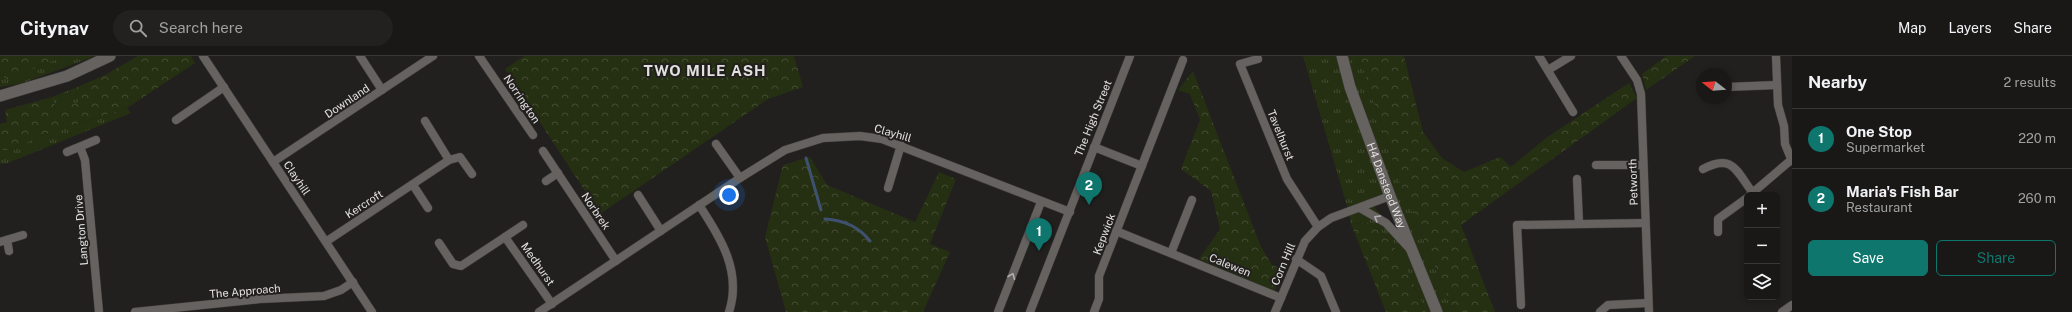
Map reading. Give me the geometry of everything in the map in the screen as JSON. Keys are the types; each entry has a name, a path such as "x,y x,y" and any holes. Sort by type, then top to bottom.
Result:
{"street":[{"path":"0,96 67,76 110,56"},
{"name":"Clayhill","path":"203,56 372,312"},
{"path":"360,56 382,90"},
{"name":"Downland","path":"273,162 433,56"},
{"name":"Norrington","path":"479,56 533,135"},
{"name":"The High Street","path":"1030,312 1070,212 1073,197 1130,56"},
{"name":"H4 Dansteed Way","path":"1342,56 1350,87 1390,196 1437,312"},
{"path":"1539,56 1573,112"},
{"path":"1548,70 1571,56"},
{"name":"Petworth","path":"1621,56 1637,80 1641,94 1649,308"},
{"path":"1754,192 1791,160 1785,144 1784,126 1778,105 1776,56"},
{"name":"Tavelhurst","path":"1258,59 1240,64 1287,179 1318,227"},
{"name":"Kepwick","path":"1094,312 1099,299 1099,276 1183,60"},
{"path":"1732,87 1777,86"},
{"path":"176,120 224,87"},
{"path":"425,121 449,160 460,157 472,174"},
{"name":"Clayhill","path":"539,312 740,178 786,150 823,138 860,136 882,138 1041,202"},
{"path":"67,152 96,140"},
{"path":"716,144 740,178"},
{"path":"888,188 901,145"},
{"name":"Langton Drive","path":"80,147 85,160 99,312"},
{"path":"1094,147 1142,166"},
{"name":"Norbrek","path":"543,151 616,261"},
{"name":"Kercroft","path":"327,242 449,160"},
{"path":"1703,169 1715,162 1724,161 1732,165 1748,192"},
{"path":"1596,164 1644,165"},
{"path":"546,181 558,173"},
{"path":"1578,179 1579,223"},
{"path":"413,185 428,208"},
{"path":"638,194 661,231"},
{"name":"Corn Hill","path":"1275,312 1296,259 1305,242 1318,227 1331,218 1390,196"},
{"path":"1171,253 1192,200"},
{"path":"1718,232 1718,219 1744,200"},
{"path":"998,312 1041,202 1070,212"},
{"path":"699,205 718,234 729,259 733,279 732,301 729,312"},
{"path":"1360,208 1386,223 1411,249"},
{"path":"1521,305 1517,225 1645,223"},
{"name":"Medhurst","path":"439,244 453,264 461,266 523,225"},
{"name":"Calewen","path":"1116,231 1281,298"},
{"path":"9,251 3,241 23,235"},
{"name":"Medhurst","path":"505,237 552,304"},
{"path":"1296,259 1320,276 1336,312"},
{"name":"The Approach","path":"135,312 260,299 324,296 341,290 353,282"},
{"path":"1600,312 1608,305 1649,308"},
{"path":"1782,312 1792,306"}],"green space":[{"path":"0,56 63,56 7,80 0,73"},
{"path":"63,56 95,56 23,83 0,87 0,73 7,80"},
{"path":"138,56 191,56 195,63 127,108 46,134 9,150 0,150 0,124 7,122 5,110 52,97 56,110 79,102 75,88 105,75"},
{"path":"524,56 794,56 803,87 768,99 600,214 505,69"},
{"path":"1303,56 1359,56 1400,183 1454,312 1426,312 1403,262 1388,238 1379,230 1367,223 1351,224","holes":["1390,196 1409,248 1372,204"]},
{"path":"1359,56 1404,56 1423,132 1442,158 1464,172 1500,157 1511,167 1546,138 1629,83 1637,98 1461,225 1495,312 1454,312 1400,183"},
{"path":"1666,56 1695,56 1646,90 1642,74"},
{"path":"1193,71 1261,247 1272,265 1283,269 1275,291 1199,259 1220,229 1211,191 1181,169 1200,120 1190,94 1178,90"},
{"path":"75,88 80,102 56,110 52,97"},
{"path":"127,108 131,113 8,163 0,164 0,150 9,150 46,134"},
{"path":"810,157 827,185 915,222 939,172 956,179 930,244 950,252 923,312 786,312 765,237 783,165"},
{"path":"1368,223 1379,230 1396,250 1426,312 1386,312 1351,224"}],"waterway":[{"path":"806,158 821,210"},
{"path":"825,219 850,225 856,228 870,241"}],"place":[{"name":"Maria's Fish Bar","path":"1089,205"},
{"name":"One Stop","path":"1039,251"}],"district":[{"name":"TWO MILE ASH","path":"705,70"}]}
